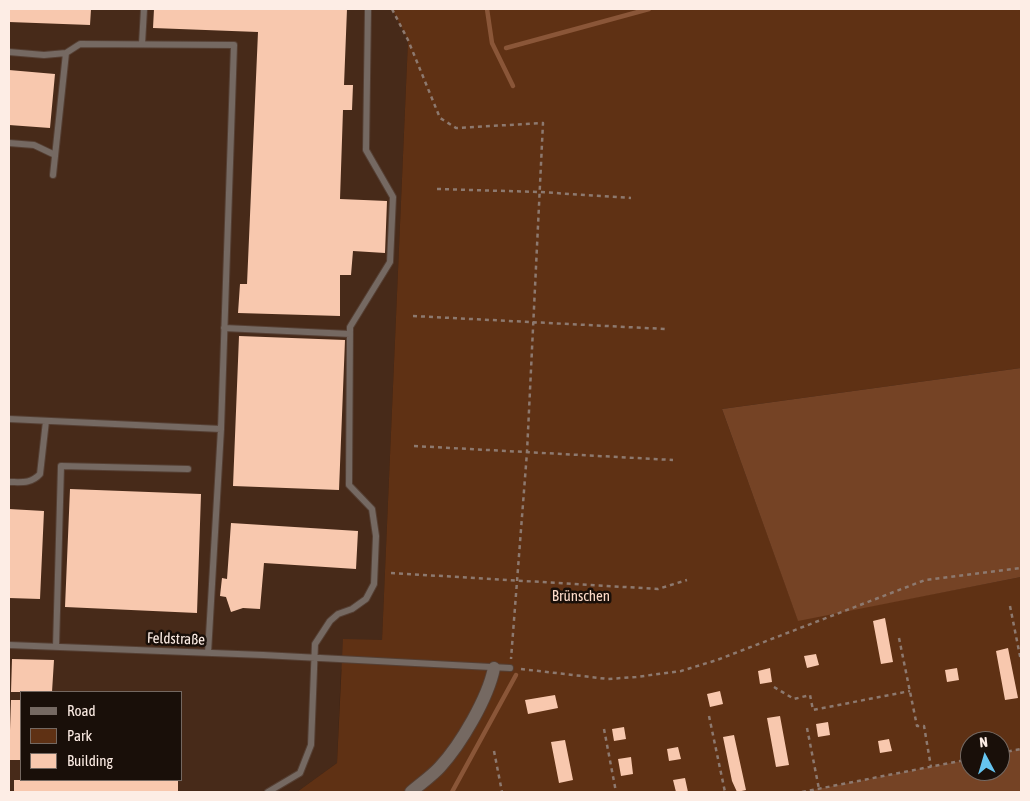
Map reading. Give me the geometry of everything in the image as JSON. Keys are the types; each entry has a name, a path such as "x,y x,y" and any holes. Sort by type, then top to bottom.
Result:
{"street":[{"path":"410,792 440,767 460,739 486,694 494,668"}],"lane":[{"path":"142,44 144,9"},
{"path":"268,792 300,773 311,745 315,644 330,620 338,614 352,609 366,599 374,584 376,536 372,509 348,485 350,327 390,262 393,197 366,150 368,9"},
{"path":"9,52 44,55 66,53 80,44 234,45 221,430 208,652"},
{"path":"53,175 66,53"},
{"path":"9,143 34,145 55,155"},
{"path":"224,328 350,334"},
{"path":"9,419 221,430"},
{"path":"9,482 35,480 40,474 46,421"},
{"path":"56,647 61,466 188,469"},
{"name":"Feldstraße","path":"9,645 208,652 510,668"}],"path":[{"path":"392,9 408,40 440,118 456,128 544,123 527,452 510,668 608,679 681,671 718,660 925,580 1021,568"},
{"path":"437,189 540,192 631,198"},
{"path":"412,316 666,329"},
{"path":"414,446 673,460"},
{"path":"391,573 658,589 687,580"},
{"path":"1010,606 1021,661"},
{"path":"899,638 917,726 924,726 931,767"},
{"path":"774,687 794,699 810,695 813,710 910,691"},
{"path":"709,716 725,792"},
{"path":"807,728 819,789"},
{"path":"604,729 616,792"},
{"path":"494,751 502,792"},
{"path":"802,792 960,761"}],"shaded area":[{"path":"9,9 392,9 408,40 382,641 341,670 337,763 297,792 9,792"},
{"path":"1021,368 1021,577 798,621 722,409"},
{"path":"1021,749 1021,792 802,792 960,761 960,781 1010,781 1010,751"}],"green space":[{"name":"Brünschen","path":"392,9 1021,9 1021,368 722,409 798,620 1021,577 1021,749 1010,751 1010,731 960,731 960,761 802,792 297,792 337,763 343,639 382,640 408,40"}],"building":[{"path":"9,9 91,9 90,25 9,22"},
{"path":"154,9 347,9 344,85 353,85 352,110 343,110 340,199 387,201 385,253 353,251 351,275 340,275 340,316 238,313 240,284 247,284 258,32 153,28"},
{"path":"9,70 55,74 50,128 9,125"},
{"path":"239,336 345,340 339,490 233,486"},
{"path":"70,489 201,494 197,613 65,607"},
{"path":"9,509 44,511 40,599 9,598"},
{"path":"231,523 358,531 356,569 264,563 260,609 243,608 231,612 226,597 220,596 222,578 227,579"},
{"path":"885,618 893,662 881,664 873,621"},
{"path":"1008,648 1018,698 1005,700 996,651"},
{"path":"816,654 819,665 807,668 804,656"},
{"path":"12,659 54,660 52,691 11,692"},
{"path":"770,668 772,682 760,684 758,671"},
{"path":"957,668 959,680 947,682 945,670"},
{"path":"720,691 723,704 710,707 707,694"},
{"path":"555,695 558,708 528,714 525,700"},
{"path":"11,700 20,700 20,760 9,760"},
{"path":"780,716 789,765 776,767 767,718"},
{"path":"828,722 830,735 818,737 816,724"},
{"path":"624,727 626,739 614,741 612,729"},
{"path":"734,735 746,790 737,792 732,781 723,737"},
{"path":"889,739 892,751 880,753 878,741"},
{"path":"565,740 573,780 559,783 551,742"},
{"path":"678,747 681,759 669,761 667,749"},
{"path":"631,757 633,774 621,776 618,759"},
{"path":"685,778 688,792 676,792 673,780"},
{"path":"14,780 178,781 178,792 14,792"}],"waterway":[{"path":"487,9 492,43 513,86"},
{"path":"506,48 649,9"},
{"path":"452,792 516,675"}]}
